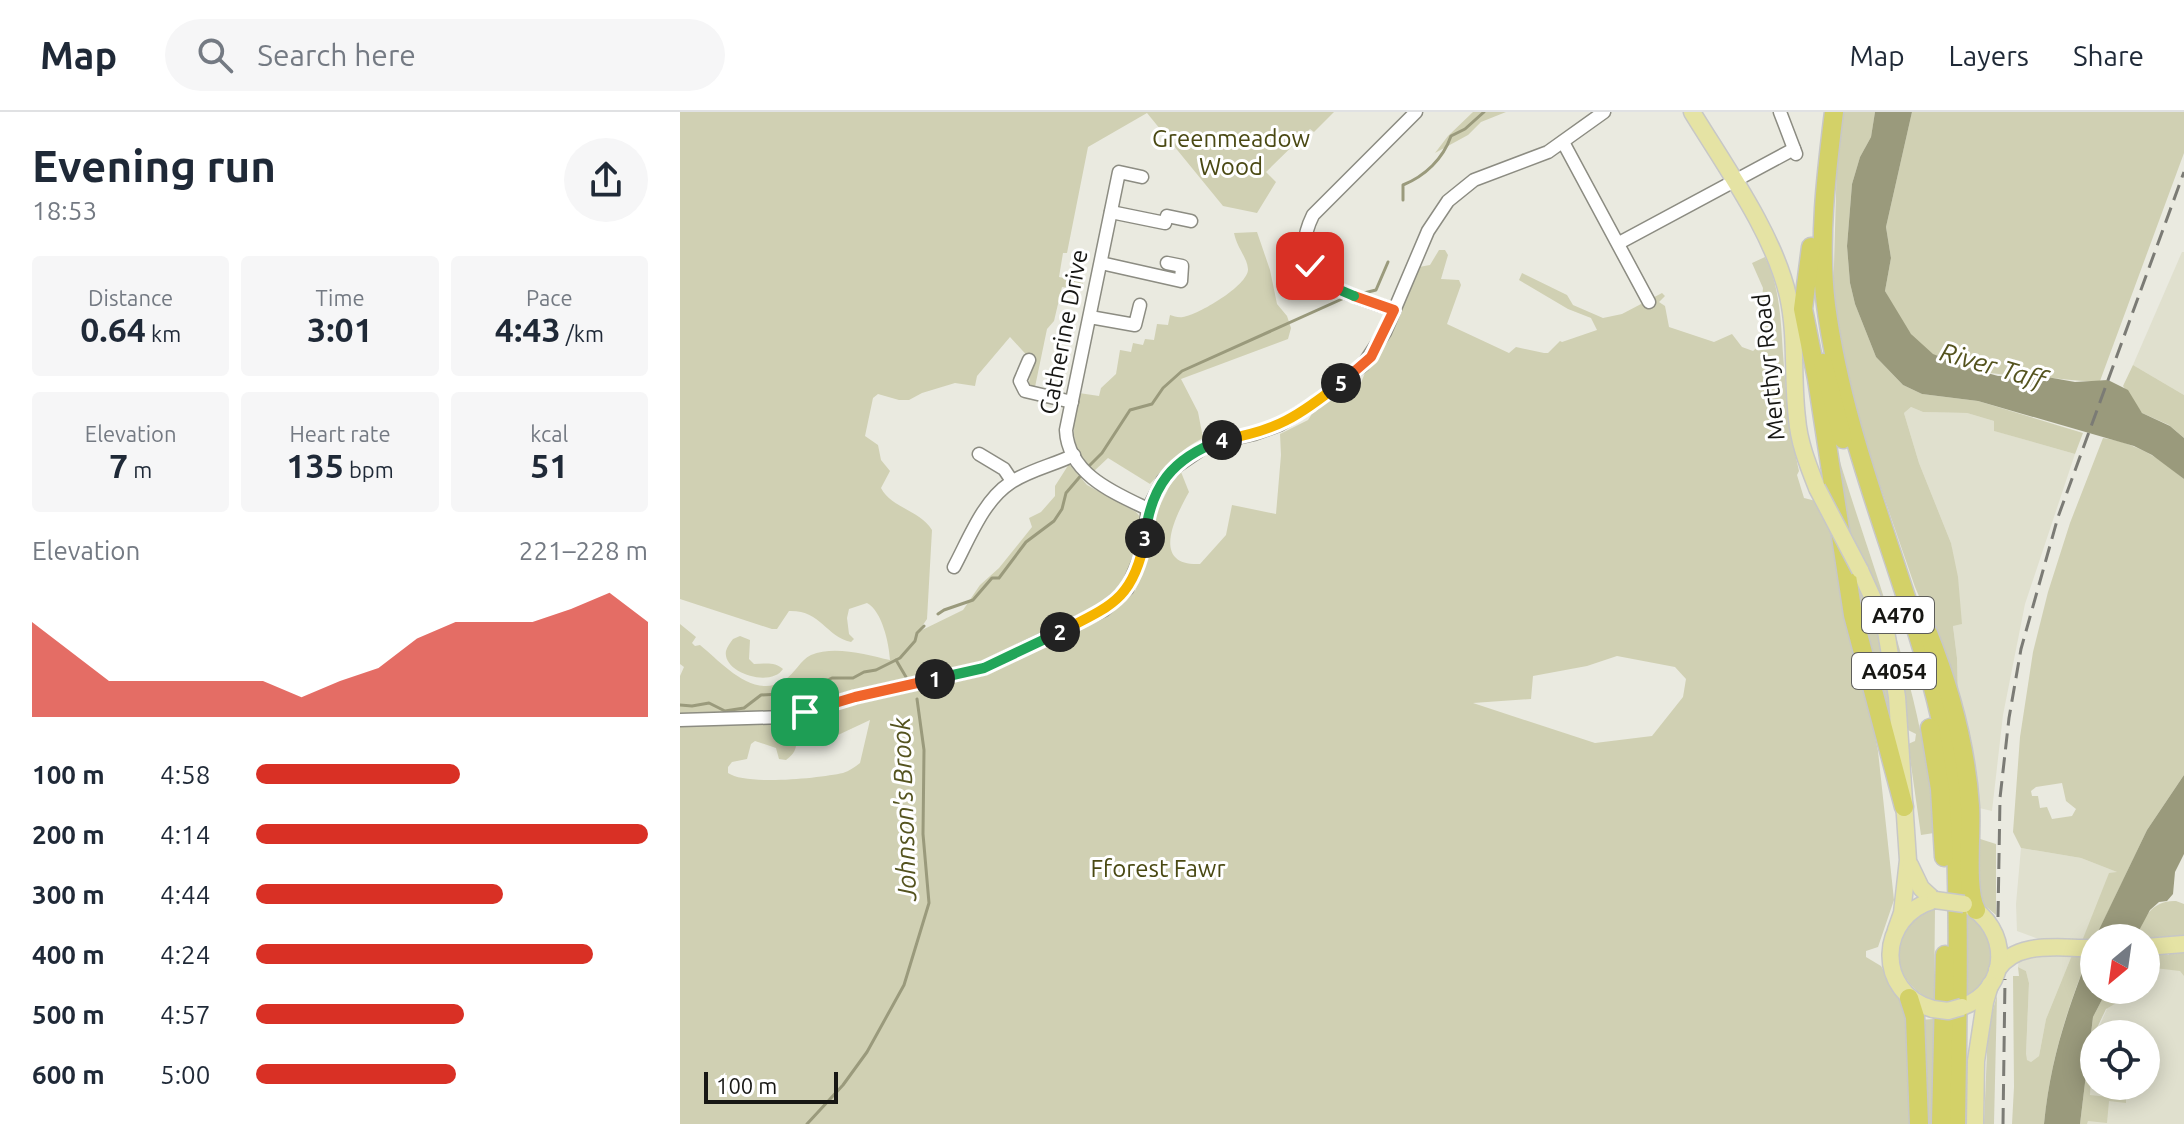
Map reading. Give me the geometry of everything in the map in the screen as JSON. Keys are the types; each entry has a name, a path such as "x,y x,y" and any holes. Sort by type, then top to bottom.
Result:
{"highway":[{"name":"A470","path":"1822,112 1811,247 1821,350 1833,404 1922,692 1934,742 1945,875 1941,1124"},
{"name":"A470","path":"1834,112 1824,217 1826,301 1836,364 1854,435 1932,684 1954,793 1958,922 1956,1124"},
{"path":"1811,247 1803,309 1853,615 1904,807"},
{"path":"1898,573 1929,636 1957,722 1970,805 1971,895 1974,910"},
{"path":"1909,998 1915,1017 1919,1124"}],"main road":[{"name":"Merthyr Road","path":"1692,112 1783,273 1789,300 1797,417 1803,453 1817,488 1876,600 1890,645 1897,697 1908,860 1902,913 1896,930"},
{"name":"Merthyr Road","path":"1908,860 1916,882 1935,900"},
{"path":"1976,1061 1968,1030 1951,1012 1909,998 1896,980 1890,947 1896,930 1911,912 1935,900 1974,910 2012,938 2035,949"},
{"path":"1974,910 1995,932 1998,943 1994,978 1985,1002 1976,1061 1975,1124"},
{"path":"1951,1012 1980,998 2011,955 2035,949 2080,949"}],"street":[{"path":"1394,310 1338,290 1318,277 1306,257 1306,233 1313,215 1416,112"},
{"path":"680,720 784,717 855,697 984,668 1104,610 1127,589 1141,556 1148,509 1163,480 1177,466 1209,444 1279,425 1309,407 1363,365 1378,346 1428,231 1448,201 1474,180 1548,152 1604,112"},
{"path":"1619,243 1733,180 1796,152 1780,112"},
{"path":"1563,142 1649,302"},
{"name":"Catherine Drive","path":"1142,177 1119,172 1067,438 1084,470 1103,487 1148,509"},
{"path":"1111,212 1165,223 1167,216 1191,221"},
{"path":"1101,263 1181,281 1182,266 1167,263"},
{"path":"1090,317 1135,325 1140,305"},
{"path":"1029,360 1020,386 1033,394 1072,402"},
{"path":"979,454 1004,469 1012,481"},
{"path":"954,567 979,520 1001,491 1012,481 1074,455"}],"shaded area":[{"path":"1875,112 1912,112 1886,227 1891,258 1885,291 1911,334 1933,354 1998,376 2047,377 2075,382 2108,380 2128,390 2142,413 2170,426 2184,438 2184,479 2152,455 2134,446 1978,401 1922,394 1903,385 1876,357 1855,304 1847,246 1852,184 1860,157 1871,137"},
{"path":"2184,252 2184,395 2133,365"},
{"path":"1911,407 1923,412 1967,413 1994,421 1995,431 2075,454 2025,604 2003,715 1992,811 1975,807 1958,699 1953,625 1961,624 1951,543 1919,463 1904,413"},
{"path":"2184,775 2184,854 2175,872 2173,894 2150,910 2142,924 2102,924 2147,830"},
{"path":"2021,848 2081,858 2120,873 2094,924 2080,924 2080,941 2044,941 2017,931"},
{"path":"2072,955 2046,1019 2039,1056 2031,1062 2026,1060 2029,983 2026,971 2018,967 2019,958"},
{"path":"2160,962 2184,967 2184,1124 2087,1124 2089,1100 2160,1100 2160,1020 2102,1020 2109,1004 2160,1004"},
{"path":"2080,979 2080,1004 2100,1004 2093,1020 2080,1020 2080,1100 2083,1100 2080,1124 2044,1124 2051,1075"}],"green space":[{"path":"680,112 1334,112 1314,132 1310,129 1266,172 1276,182 1257,213 1223,206 1147,113 1088,147 1067,253 1063,253 1059,277 1083,282 1082,290 1062,287 1054,321 1047,329 1035,387 1028,387 1033,362 1010,337 977,376 975,386 955,383 909,400 878,394 873,398 865,436 878,445 881,460 890,471 881,488 932,530 927,619 918,632 963,610 980,585 999,568 1032,527 1029,518 1041,512 1055,496 1055,486 1069,464 1087,485 1136,512 1146,524 1128,589 1135,591 1154,542 1155,516 1170,485 1181,472 1189,492 1170,538 1175,557 1185,563 1200,564 1226,535 1232,505 1276,514 1280,434 1308,420 1314,411 1351,387 1359,388 1407,299 1419,267 1430,265 1439,250 1445,250 1448,255 1441,279 1459,280 1461,285 1447,324 1509,353 1516,347 1548,353 1560,341 1597,330 1591,318 1568,309 1519,280 1522,273 1567,295 1573,305 1603,318 1622,314 1662,293 1665,296 1659,302 1665,306 1669,327 1714,342 1732,334 1742,347 1753,351 1761,344 1759,332 1763,288 1752,263 1765,257 1779,304 1789,413 1799,471 1797,475 1804,498 1816,501 1835,539 1878,751 1894,900 1878,947 1866,951 1866,957 1881,966 1911,1019 1907,1073 1914,1124 680,1124 680,676 684,667 680,664 680,624 696,637 692,643 695,646 700,645 739,677 761,686 784,680 807,657 820,652 851,652 890,660 881,620 867,603 849,609 849,634 854,639 851,642 800,612 789,611 777,629 772,629 680,599","holes":["1617,656 1675,667 1686,679 1683,697 1652,736 1595,743 1473,703 1531,699 1533,676 1587,666","807,720 811,733 817,734 826,729 838,735 870,720 860,763 843,773 802,779 751,779 728,773 732,762 747,759 751,744 755,741 776,748 779,759 786,760 795,749 795,727"]},
{"path":"1473,112 1506,112 1481,122 1468,135 1435,153 1448,136"},
{"path":"1844,112 1875,112 1871,137 1860,157 1852,184 1847,246 1855,304 1876,357 1903,385 1922,394 1978,401 2083,433 2075,454 1994,431 1994,421 1967,413 1923,412 1911,407 1904,413 1919,463 1951,543 1958,577 1962,624 1953,626 1958,699 1942,649 1915,587 1857,419 1844,369 1833,301 1837,158"},
{"path":"1912,112 2184,112 2184,153 2100,381 1972,370 1932,354 1905,326 1885,291 1891,258 1886,227"},
{"path":"1257,232 1277,304 1287,316 1291,328 1288,339 1181,379 1198,412 1203,438 1168,464 1150,484 1108,458 1093,472 1079,452 1074,435 1079,393 1099,396 1101,388 1116,374 1120,350 1131,352 1133,343 1143,345 1145,339 1154,340 1157,324 1168,325 1170,315 1183,317 1200,311 1232,291 1246,276 1248,269 1234,233"},
{"path":"2133,365 2184,395 2184,438 2169,425 2142,413 2123,386"},
{"path":"1832,435 1909,681 1929,782 1934,833 1921,835 1908,744 1915,741 1916,734 1906,729 1903,682 1894,634 1880,594 1852,540"},
{"path":"2103,438 2147,452 2184,479 2184,775 2147,830 2102,924 2089,924 2109,873 2117,872 2081,858 2021,848 2013,832 2020,737 2033,652 2070,523","holes":["2062,783 2066,801 2076,809 2072,816 2052,819 2047,807 2040,808 2038,796 2032,796 2031,791 2036,787"]},
{"path":"1855,575 1873,611 1886,656 1894,753 1873,678"},
{"path":"740,636 750,640 749,659 754,664 773,664 783,669 777,675 759,677 732,666 726,651 733,639"},
{"path":"1977,838 1996,844 1996,915 1977,899"},
{"path":"2168,901 2184,904 2184,976 2180,971 2160,969 2160,955 2169,955 2168,947 2160,944 2160,924 2142,924 2155,907"},
{"path":"1935,908 1934,1001 1906,979 1898,958 1898,947 1908,924 1920,914"},
{"path":"1964,912 1985,934 1993,957 1985,979 1962,999"},
{"path":"2072,955 2080,955 2080,978 2060,1038 2044,1124 2012,1124 2013,976 2019,976 2018,967 2026,971 2029,983 2026,1054 2031,1062 2039,1056 2046,1019"},
{"path":"1997,995 1994,1124 1984,1124 1988,1028"},
{"path":"2100,1004 2115,1004 2106,1009 2101,1020 2093,1020"},
{"path":"1933,1019 1933,1124 1924,1124 1920,1020"},
{"path":"2083,1100 2126,1100 2126,1103 2109,1101 2107,1123 2088,1121 2087,1124 2080,1124"}],"waterway":[{"path":"1403,200 1403,185 1432,166 1451,136 1465,129 1484,112"},
{"path":"1364,293 1376,290 1388,262"},
{"path":"1088,467 1102,453 1130,410 1152,404 1163,388 1182,371 1342,299"},
{"path":"938,614 973,600 992,578 999,578 1026,542 1054,521 1062,509 1066,493 1083,473"},
{"path":"680,705 709,703 725,711 744,708 761,695 799,693 832,678 853,678 900,658 924,626"},
{"name":"Johnson's Brook","path":"896,660 906,677"},
{"name":"Johnson's Brook","path":"807,1124 843,1085 867,1052 904,985 929,903 923,834 924,750 917,699"}],"railway":[{"path":"1998,917 2000,798 2021,649 2058,517 2184,172"},
{"path":"2003,1124 2005,979"}],"route":[{"path":"805,712 855,697 984,668 1116,602 1127,589 1141,556 1148,509 1163,480 1177,466 1209,444 1267,430 1293,417 1363,365 1378,346 1394,310 1326,284 1310,266"}],"park label":[{"name":"Greenmeadow Wood","path":"1231,153"},
{"name":"Fforest Fawr","path":"1158,869"}],"water label":[{"name":"River Taff","path":"1993,366"}]}
